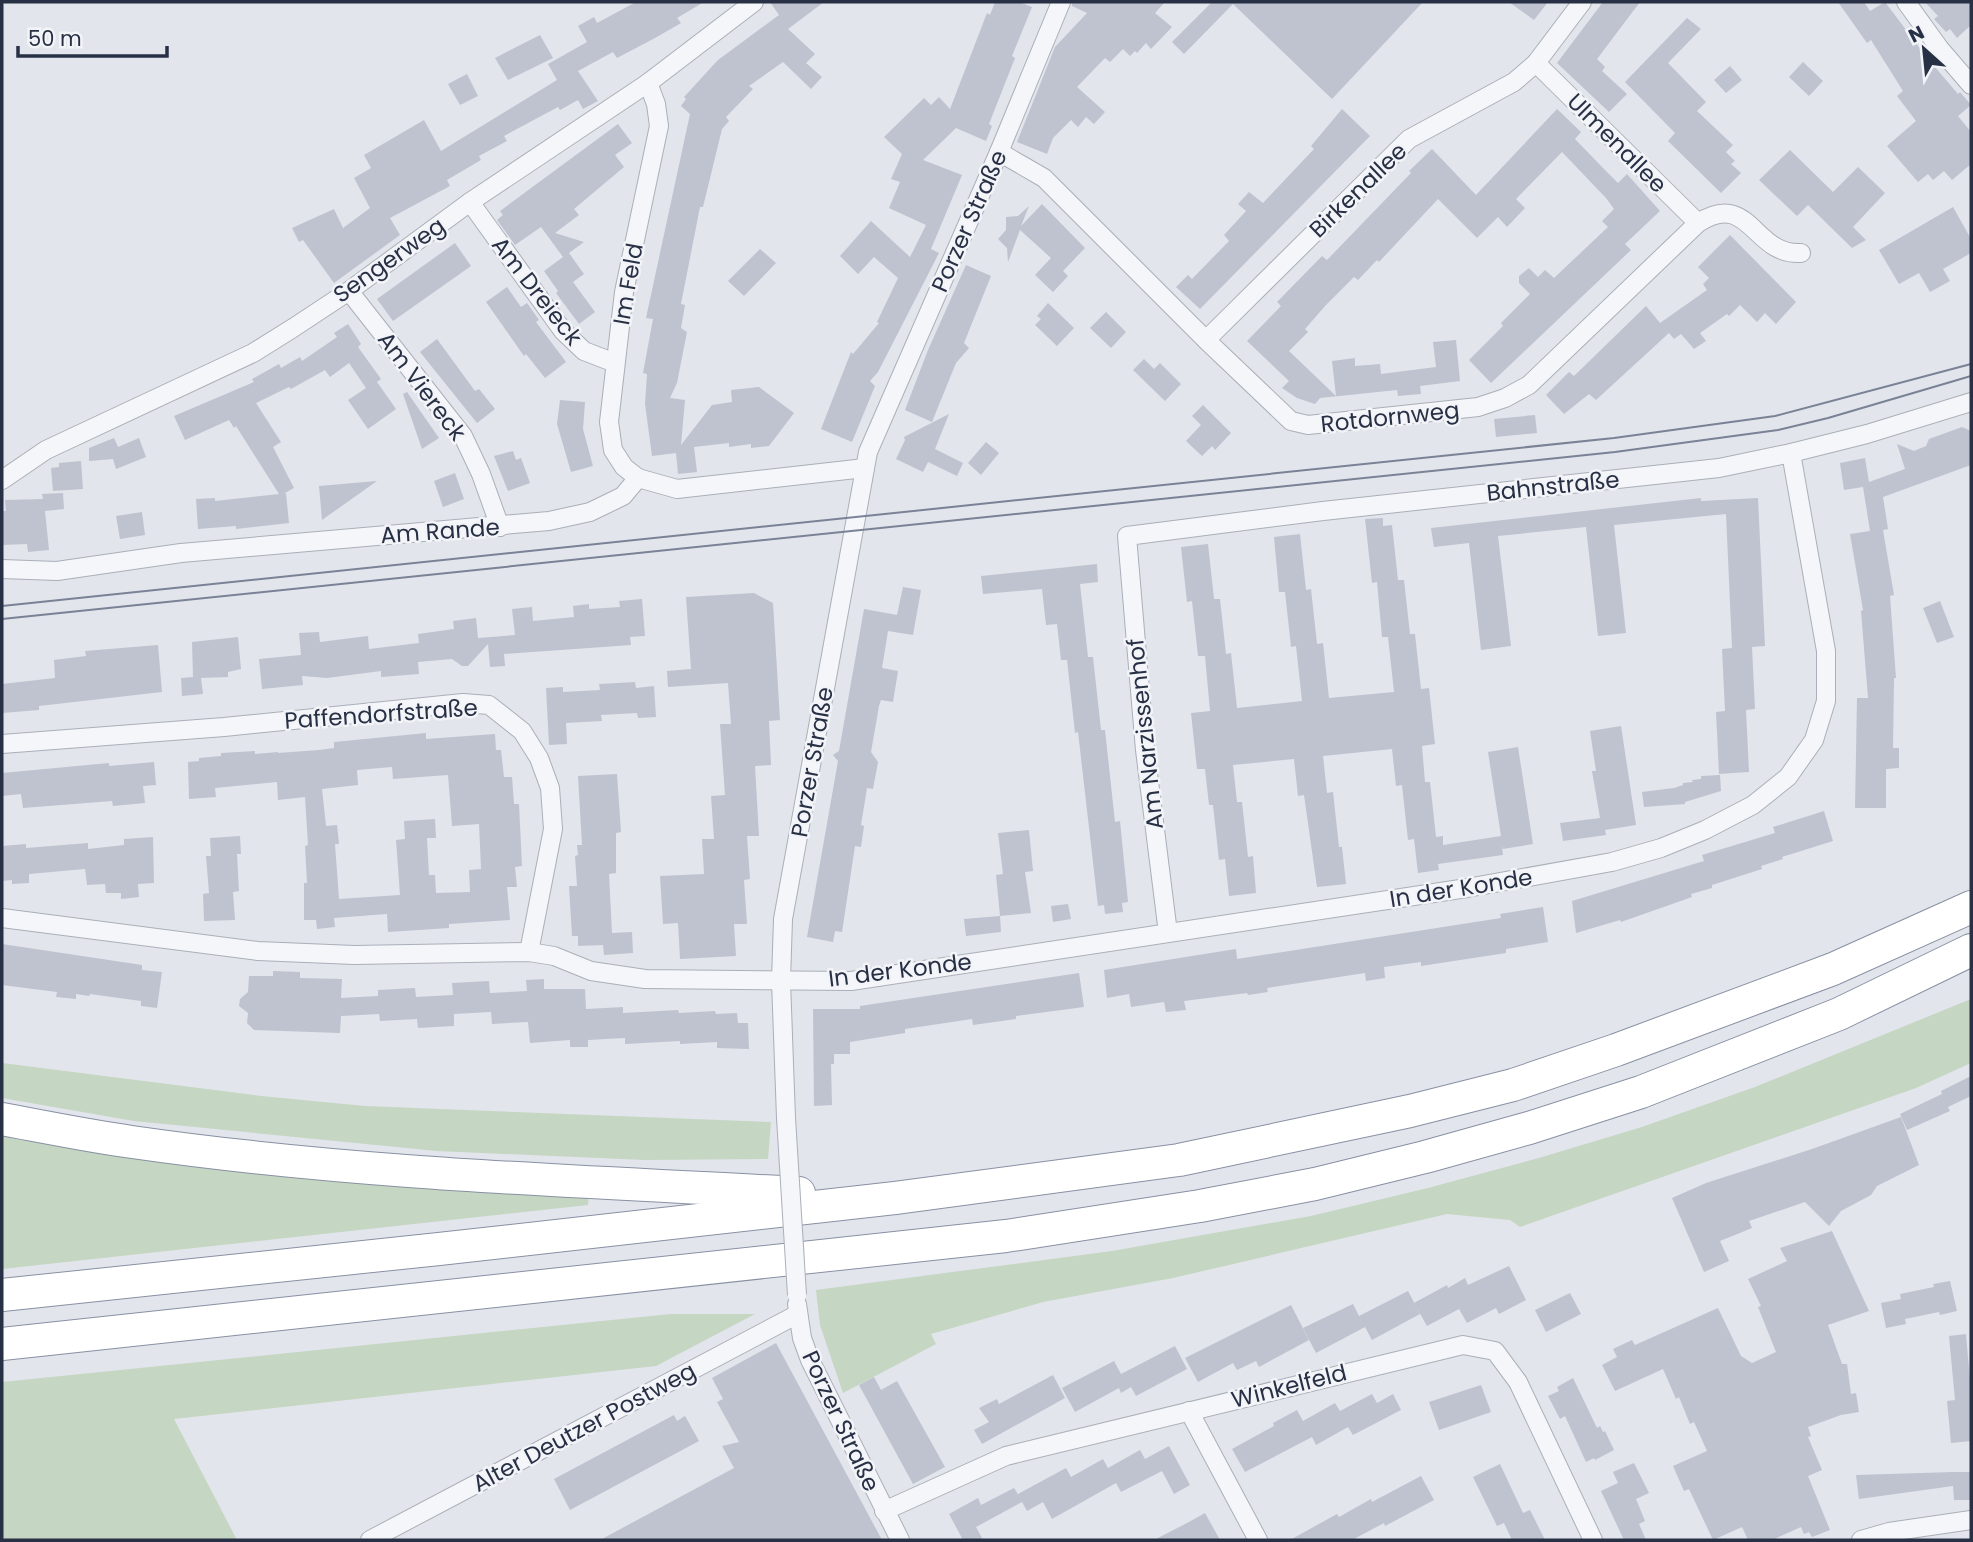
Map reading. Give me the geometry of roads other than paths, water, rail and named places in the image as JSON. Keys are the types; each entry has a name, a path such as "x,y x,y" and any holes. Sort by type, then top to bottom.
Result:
{"highway":[{"path":"2,1295 439,1250 895,1198 1179,1160 1410,1111 1513,1085 1616,1050 1833,969 1971,907"},
{"path":"2,1344 1006,1236 1200,1206 1315,1184 1516,1132 1641,1092 1839,1014 1971,950"},
{"path":"2,1119 132,1142 439,1174 895,1198"}],"street":[{"name":"Sengerweg","path":"2,480 46,450 253,353 349,291 470,202 648,83 754,2"},
{"name":"Porzer Straße","path":"900,1540 810,1360 802,1338 798,1314 786,1118 781,981 783,919 868,452 1062,2"},
{"name":"Birkenallee","path":"1206,340 1409,139 1514,82 1536,63 1582,2"},
{"path":"1906,2 1940,49 1971,85"},
{"name":"Ulmenallee","path":"1536,63 1698,223"},
{"name":"Im Feld","path":"638,478 624,467 613,450 609,422 624,292 659,126 656,104 648,83"},
{"name":"Rotdornweg","path":"999,152 1044,178 1291,421 1308,425 1478,408 1505,398 1529,385 1698,223 1718,214 1730,213 1742,218 1775,250 1787,254 1801,253"},
{"name":"Am Dreieck","path":"470,202 563,331 584,351 615,363"},
{"name":"Am Viereck","path":"349,291 463,436 481,474 500,527"},
{"name":"Bahnstraße","path":"1127,536 1336,509 1707,469 1791,453 1867,434 1971,402"},
{"name":"In der Konde","path":"781,981 851,981 1467,888 1612,862 1661,848 1753,805 1788,777 1814,740 1826,701 1825,650 1791,453"},
{"path":"638,478 677,489 866,468"},
{"name":"Am Rande","path":"2,569 57,571 181,553 549,521 590,512 623,496 638,478"},
{"name":"Am Narzissenhof","path":"1127,536 1146,750 1168,933"},
{"name":"Paffendorfstraße","path":"2,744 224,727 463,702 489,705 522,731 539,758 550,788 554,828 529,952"},
{"path":"2,918 258,951 354,954 529,952 554,956 591,971 645,979 781,981"},
{"name":"Alter Deutzer Postweg","path":"370,1540 798,1314"},
{"name":"Winkelfeld","path":"884,1511 1006,1456 1463,1345 1495,1351 1518,1382 1593,1540"},
{"path":"1189,1411 1258,1540"},
{"path":"1861,1540 1889,1532 1971,1520"}],"tram line":[{"path":"2,606 1614,438 1775,416 1971,364"},
{"path":"2,619 1615,452 1778,430 1971,376"}]}
